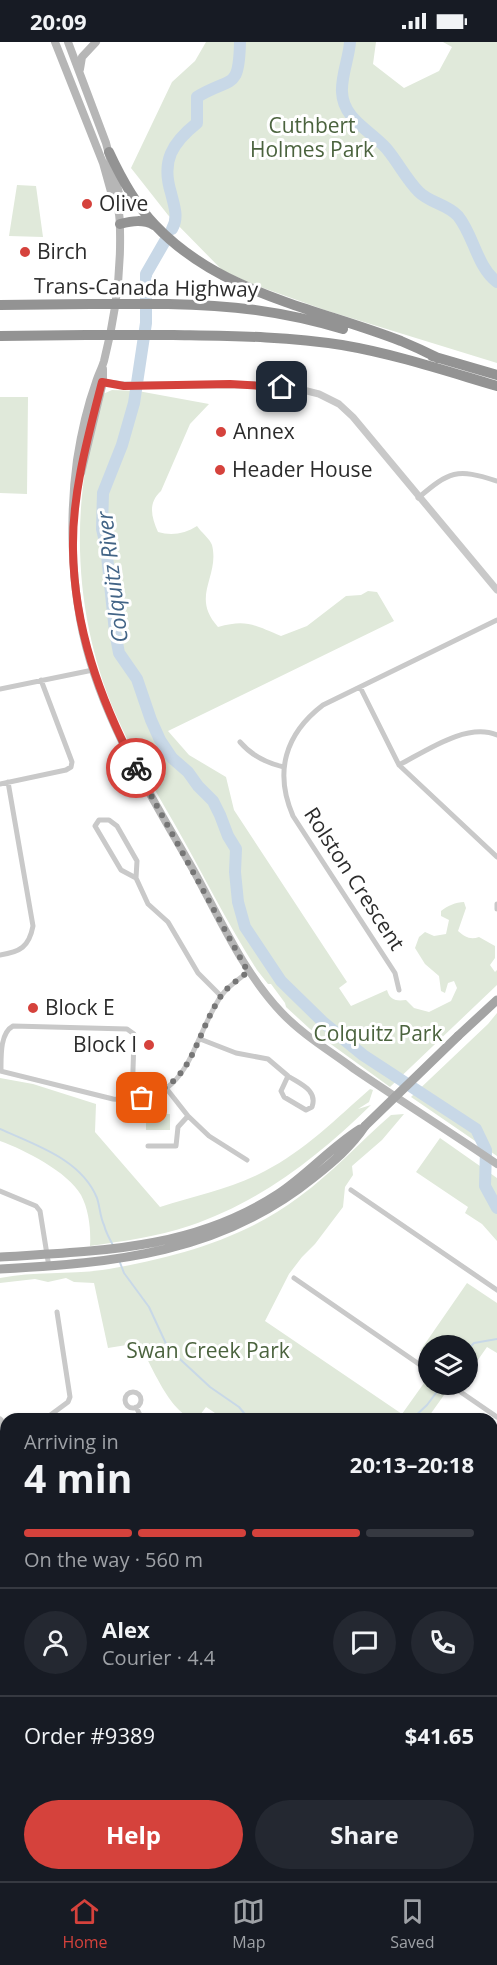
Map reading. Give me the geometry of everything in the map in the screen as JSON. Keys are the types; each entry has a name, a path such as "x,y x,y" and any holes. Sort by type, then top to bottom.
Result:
{"highway":[{"path":"109,152 126,186 154,225"},
{"path":"120,224 146,221 154,225 200,264 226,279 401,341 438,358"},
{"name":"Trans-Canada Highway","path":"0,305 238,306 322,322 497,375"},
{"path":"0,336 257,336 344,345 413,361 497,386"}],"main road":[{"path":"55,42 103,163 113,199 117,203"},
{"path":"68,42 109,152 120,197 117,203 120,224 118,295 85,452 74,527"},
{"path":"80,73 82,57 96,42"},
{"path":"99,381 92,395 78,459 74,494 74,566 81,625 93,670 123,745 248,972 282,1012 312,1039 497,1164"},
{"path":"0,1269 108,1261 128,1253 198,1240 263,1212 325,1168 354,1142 364,1126 497,1000"},
{"path":"0,1257 104,1251 128,1253"}],"street":[{"path":"99,381 124,386 261,385 319,394 339,404 353,417 418,498 496,587"},
{"path":"418,498 439,481 458,472 477,474 497,481"},
{"name":"Rolston Crescent","path":"399,990 395,973 293,816 285,795 284,767 290,744 302,723 323,705 497,620"},
{"path":"0,688 93,670"},
{"path":"0,784 71,767 72,762 41,680"},
{"path":"360,687 399,765 497,857"},
{"path":"399,765 461,734 481,731 497,735"},
{"path":"240,742 249,753 271,764 284,767"},
{"path":"0,955 15,952 27,943 33,926 8,782"},
{"path":"136,878 121,870 95,826 99,820 109,820 117,826 137,861 136,878 148,904 168,922 191,963 221,996"},
{"path":"497,904 497,909"},
{"path":"132,1100 135,1039 131,1031 127,1029 13,1026 6,1029 3,1037 0,1071 113,1099 132,1100 150,1096 166,1088 185,1069 221,996 248,972"},
{"path":"200,1039 236,1053 268,1059 311,1092 314,1098 312,1107 306,1110 284,1097 281,1090 288,1076"},
{"path":"166,1088 188,1116 209,1136 247,1160"},
{"path":"148,1146 176,1146 178,1128 188,1116"},
{"path":"351,1190 497,1290"},
{"path":"0,1191 36,1206 40,1211 49,1267"},
{"path":"294,1278 418,1363"},
{"path":"53,1413 68,1402 70,1397 57,1312"},
{"path":"465,1395 491,1413"},
{"path":"136,1407 139,1413"}],"green space":[{"name":"Cuthbert Holmes Park","path":"206,42 376,42 373,64 404,88 439,71 452,47 443,42 497,42 497,363 325,310 252,284 222,270 168,215 131,168 172,82 195,61"},
{"path":"17,185 36,186 43,237 9,236"},
{"path":"112,390 138,391 209,404 190,424 161,491 154,500 152,510 158,532 178,534 197,526 211,543 213,556 206,606 218,627 244,623 281,636 307,626 346,596 361,595 368,591 377,592 394,621 168,731 189,755 226,777 234,810 347,982 339,988 351,1006 387,990 394,1000 406,1000 414,1008 429,1012 451,1001 457,988 454,981 448,983 445,993 441,991 439,976 425,964 415,948 419,937 425,932 434,936 446,934 449,920 441,916 441,911 446,907 464,902 466,908 458,931 468,937 479,937 495,946 495,958 490,965 495,972 497,970 497,985 390,1087 310,1029 286,1007 271,984 268,984 257,970 129,743 104,685 88,624 83,592 80,529 82,497 94,429 103,394"},
{"path":"0,397 28,397 27,494 0,493"},
{"name":"Colquitz Park","path":"497,1013 497,1156 411,1097"},
{"path":"0,1078 33,1084 96,1104 95,1132 160,1207 227,1187 265,1171 307,1144 370,1089 373,1090 369,1102 358,1109 371,1105 351,1124 309,1160 264,1191 215,1216 177,1230 90,1246 88,1214 84,1201 75,1186 45,1163 0,1141"},
{"path":"146,1114 170,1114 170,1130 146,1130"},
{"name":"Swan Creek Park","path":"404,1114 382,1140 352,1166 353,1175 345,1187 343,1207 289,1274 265,1321 401,1413 215,1413 206,1407 202,1413 183,1413 163,1388 139,1343 108,1348 94,1283 74,1282 66,1278 48,1282 35,1279 0,1283 0,1278 27,1274 109,1269 159,1259 208,1244 278,1212 334,1168 391,1115"},
{"path":"440,1138 497,1178 497,1241 482,1224 465,1213 468,1207 416,1172"},
{"path":"467,1283 497,1303 497,1353 487,1347 478,1360 478,1335 431,1335"},
{"name":"Swan Creek Park","path":"418,1391 418,1395 444,1395 431,1413 403,1413"}],"waterway":[{"name":"Colquitz River","path":"172,229 175,211 168,182 168,162 175,146 197,123 197,97 226,83 235,75 238,68 240,42"},
{"name":"Colquitz River","path":"350,42 342,86 347,110 386,148 419,192 458,216 480,260 490,276 497,282"},
{"name":"Colquitz River","path":"165,241 146,274 146,323 134,403 122,445 103,493 102,529 119,653 137,679 160,740 172,758 188,772 213,801 220,815 236,849 235,872 238,902 245,927 281,981 324,1023 363,1055 476,1129 486,1150 485,1186 497,1208"},
{"path":"0,1129 56,1155 80,1173 90,1184 97,1198 107,1234 114,1247"},
{"path":"119,1260 124,1273 149,1307 168,1348 210,1387 244,1413"},
{"path":"478,1342 497,1339"},
{"path":"418,1413 434,1395"}],"way so far":[{"path":"136,768 248,972 221,996 185,1069 166,1088 142,1098"}],"place":[{"name":"Olive","path":"87,204"},
{"name":"Birch","path":"25,252"},
{"name":"Annex","path":"221,432"},
{"name":"Header House","path":"220,470"},
{"name":"Block E","path":"33,1008"},
{"name":"Block I","path":"149,1045"}],"route":[{"path":"136,768 115,729 100,693 80,619 74,574 74,527 79,485 88,436 102,382 124,386 230,384 282,387"}]}
